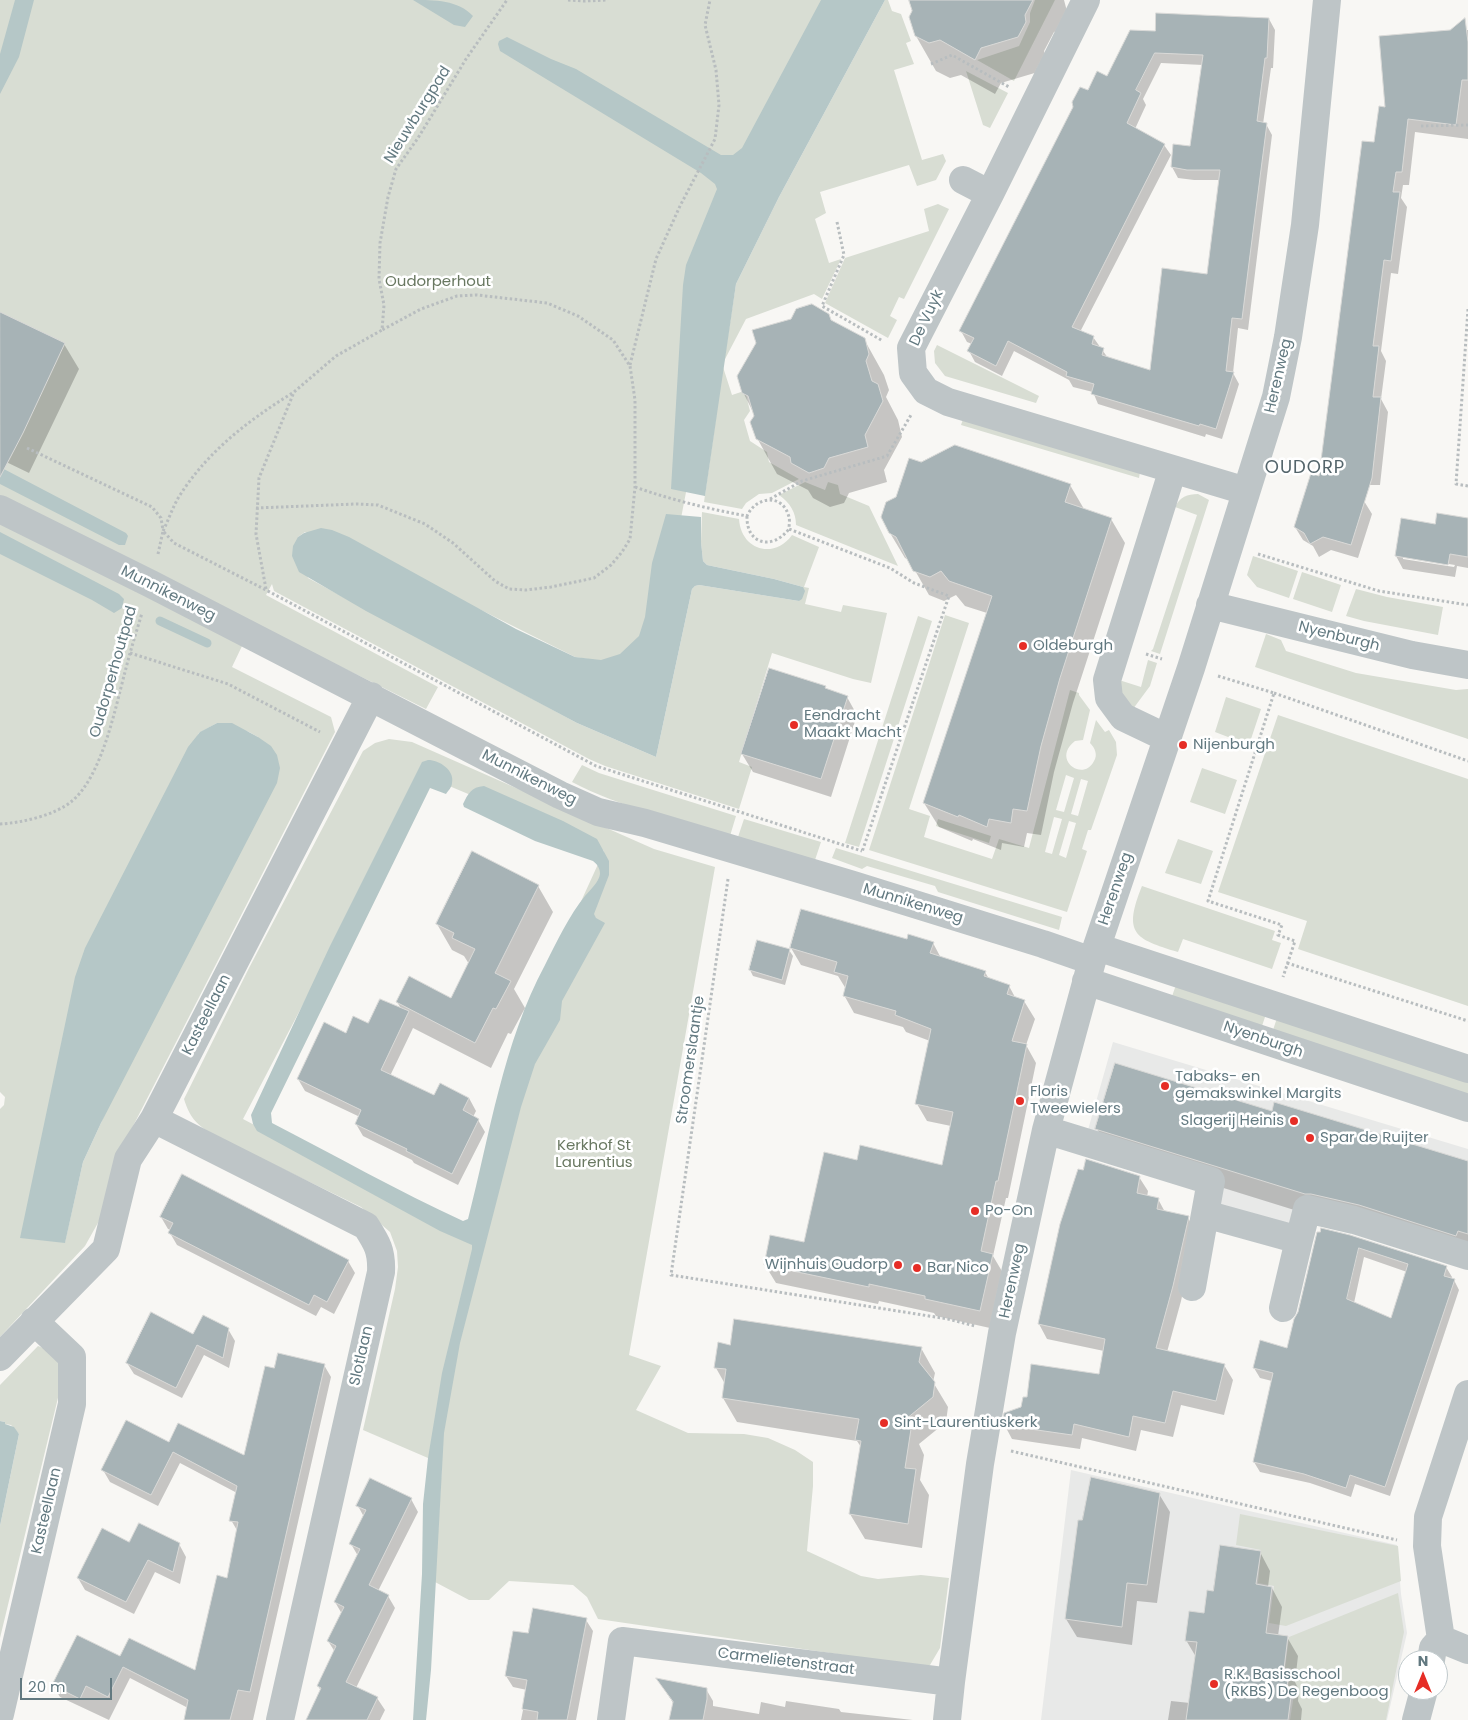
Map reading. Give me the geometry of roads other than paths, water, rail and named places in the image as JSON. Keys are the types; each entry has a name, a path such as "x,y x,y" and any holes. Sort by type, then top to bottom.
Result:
{"street":[{"name":"De Vuyk","path":"1086,0 911,348 913,373 926,391 948,402 1173,469"},
{"name":"Herenweg","path":"947,1720 950,1682 983,1445 1002,1333 1046,1130 1092,963 1167,738 1276,398 1288,337 1305,224 1327,0"},
{"path":"963,180 990,194"},
{"path":"1167,738 1122,718 1109,698 1107,680 1173,469 1246,491"},
{"name":"Munnikenweg","path":"0,509 371,696 560,795 598,812 645,823 732,848 1043,944 1092,963"},
{"name":"Nyenburgh","path":"1210,605 1412,655 1468,665"},
{"name":"Kasteellaan","path":"0,1357 106,1249 128,1159 154,1119 371,696"},
{"path":"1092,963 1274,1005 1468,1068"},
{"name":"Nyenburgh","path":"1092,963 1468,1108"},
{"name":"Slotlaan","path":"154,1119 366,1226 376,1242 382,1257 379,1282 280,1720"},
{"path":"1046,1130 1211,1181 1192,1287"},
{"path":"1283,1308 1307,1209 1354,1220 1468,1256"},
{"path":"1205,1214 1299,1240"},
{"name":"Kasteellaan","path":"0,1714 72,1404 72,1358 34,1321"},
{"path":"1436,1650 1427,1546 1428,1518 1468,1394"},
{"name":"Carmelietenstraat","path":"611,1720 622,1641 950,1682"},
{"path":"1448,1650 1468,1650"},
{"path":"1416,1720 1421,1700"}],"waterway":[{"path":"160,621 207,643"}],"place":[{"name":"Oldeburgh","path":"1023,646"},
{"name":"Eendracht Maakt Macht","path":"794,725"},
{"name":"Nijenburgh","path":"1183,745"},
{"name":"Tabaks- en gemakswinkel Margits","path":"1165,1086"},
{"name":"Floris Tweewielers","path":"1020,1101"},
{"name":"Slagerij Heinis","path":"1294,1121"},
{"name":"Spar de Ruijter","path":"1310,1138"},
{"name":"Po-On","path":"975,1211"},
{"name":"Wijnhuis Oudorp","path":"898,1265"},
{"name":"Bar Nico","path":"917,1268"},
{"name":"Sint-Laurentiuskerk","path":"884,1423"},
{"name":"R.K. Basisschool (RKBS) De Regenboog","path":"1214,1684"}],"district":[{"name":"OUDORP","path":"1305,468"}],"park label":[{"name":"Oudorperhout","path":"438,282"},
{"name":"Kerkhof St Laurentius","path":"594,1154"}]}
